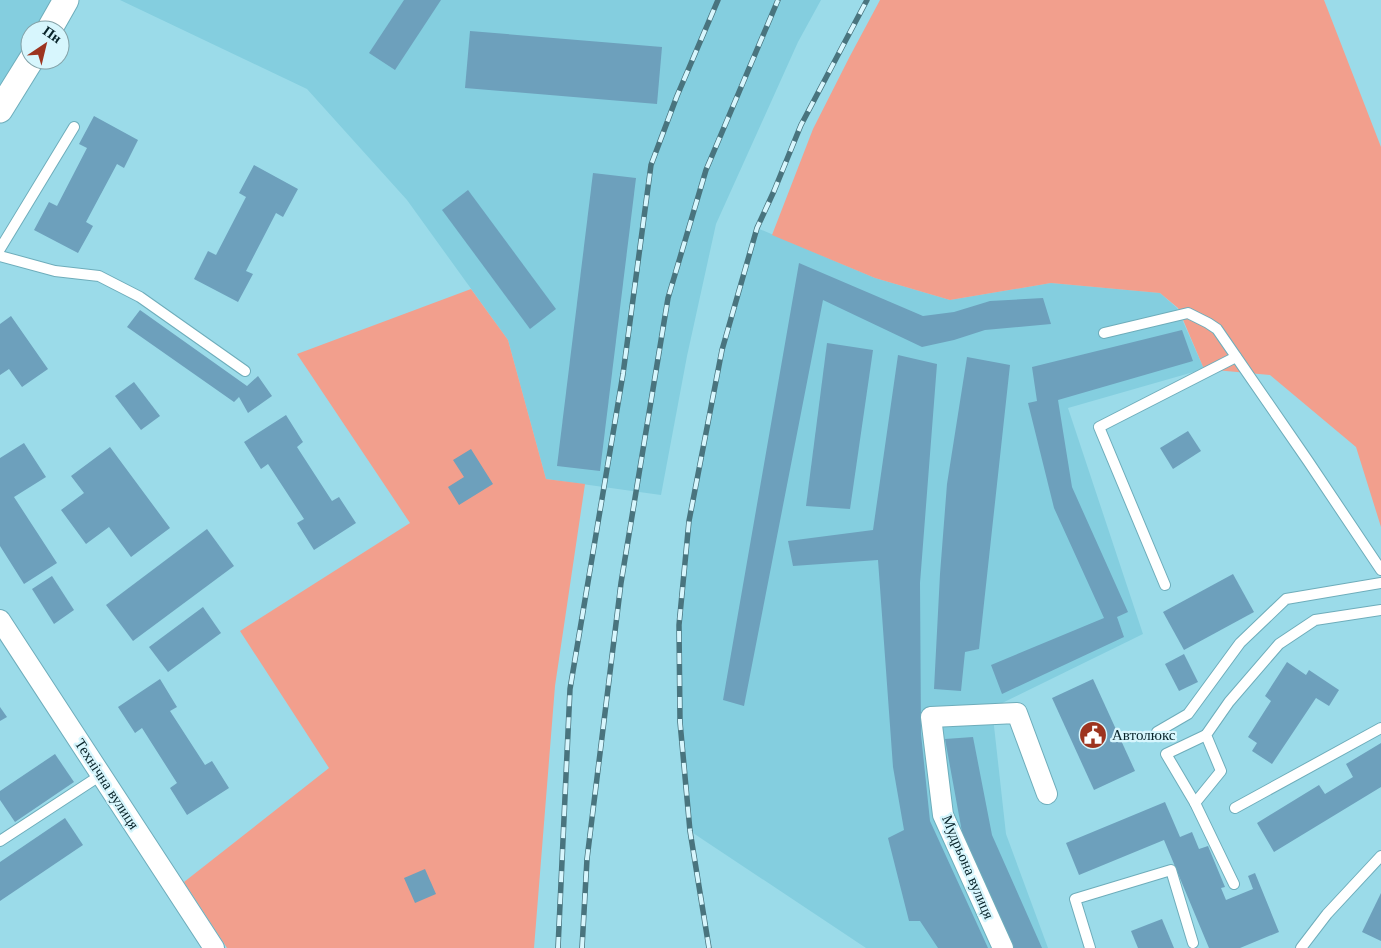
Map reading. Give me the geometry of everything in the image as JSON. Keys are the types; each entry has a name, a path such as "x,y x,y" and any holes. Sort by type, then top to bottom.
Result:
{"street":[{"path":"54,20 66,0"},
{"path":"0,110 24,70"},
{"name":"Технічна вулиця","path":"0,620 214,948"},
{"name":"Мудрьона вулиця","path":"1003,948 944,815 931,717 1017,713 1047,794"}],"lane":[{"path":"0,249 74,127"},
{"path":"0,256 55,271 99,276 140,297 245,371"},
{"path":"1104,333 1188,313 1217,329 1381,570"},
{"path":"1165,585 1099,427 1236,357"},
{"path":"1157,732 1188,714 1240,642 1286,599 1381,583"},
{"path":"1234,884 1195,803 1166,754 1206,735 1229,702 1279,644 1315,620 1381,610"},
{"path":"1235,808 1381,728"},
{"path":"1195,803 1221,771 1206,735"},
{"path":"0,841 101,775"},
{"path":"1300,948 1327,914 1381,856"},
{"path":"1090,948 1076,899 1171,870 1193,943"}],"shaded area":[{"path":"0,0 66,0 55,20 20,20 20,70 24,70 0,110"},
{"path":"120,0 821,0 798,42 716,224 687,356 661,495 546,479 508,340 407,200 307,89"},
{"path":"880,0 1324,0 1381,147 1381,527 1356,447 1270,375 1204,369 1178,308 1160,293 1051,283 950,300 875,278 772,235 813,129"},
{"path":"757,228 875,278 950,300 1051,283 1160,293 1177,308 1204,369 1068,408 1143,634 992,708 1006,834 1048,948 866,948 690,831 680,722 679,625 689,521 722,350"},
{"path":"471,289 508,340 546,479 585,484 555,686 534,948 227,948 184,882 329,768 240,631 410,523 297,354"}],"building":[{"path":"404,0 441,0 395,70 369,53"},
{"path":"470,31 662,47 657,104 465,88"},
{"path":"94,116 138,140 124,168 117,164 86,222 93,226 78,253 34,230 49,202 57,206 87,148 79,144"},
{"path":"254,165 298,189 283,217 276,213 246,271 253,274 238,302 194,279 208,251 216,255 246,197 239,193"},
{"path":"593,173 636,178 600,471 557,466"},
{"path":"468,190 556,309 530,329 442,210"},
{"path":"799,263 923,316 954,312 990,301 1043,298 1051,324 985,330 954,340 922,347 823,300 744,706 723,700"},
{"path":"140,310 247,386 258,376 272,396 248,413 239,397 234,402 127,327"},
{"path":"11,316 48,369 22,387 9,369 0,375 0,324"},
{"path":"1182,330 1193,361 1058,400 1072,487 1128,612 1117,617 1124,637 1002,694 991,665 1104,618 1054,508 1028,403 1037,401 1032,367"},
{"path":"827,343 873,350 850,509 806,506"},
{"path":"898,355 937,364 920,583 921,734 930,821 988,948 938,948 920,921 909,921 888,838 904,830 893,767 878,560 793,566 788,541 873,530"},
{"path":"967,357 1010,365 979,649 965,652 961,691 934,689 947,484"},
{"path":"134,382 160,416 141,430 115,396"},
{"path":"286,415 303,442 297,447 332,501 339,497 356,523 314,550 297,523 304,519 268,464 261,469 244,442"},
{"path":"1188,431 1201,451 1173,469 1160,448"},
{"path":"24,443 46,477 14,497 57,563 24,584 0,546 0,458"},
{"path":"110,447 170,528 131,557 109,527 86,544 61,510 84,493 71,476"},
{"path":"471,449 493,484 459,505 448,487 464,477 453,460"},
{"path":"207,529 234,566 133,641 106,605"},
{"path":"1233,574 1254,612 1184,650 1163,612"},
{"path":"52,576 74,610 54,624 32,589"},
{"path":"203,607 221,633 168,672 149,647"},
{"path":"1184,654 1198,682 1179,691 1165,664"},
{"path":"1287,662 1306,675 1309,670 1339,690 1329,706 1316,698 1272,764 1252,751 1257,743 1248,737 1271,701 1265,696"},
{"path":"160,679 177,707 170,711 205,765 212,761 229,788 187,815 170,788 177,783 142,728 135,733 118,707"},
{"name":"Автолюкс","path":"1093,679 1135,771 1094,790 1052,698"},
{"path":"0,707 7,717 0,721"},
{"path":"973,737 992,835 1042,948 1013,948 962,832 945,739"},
{"path":"1381,743 1381,787 1274,852 1257,823 1319,785 1325,794 1353,777 1346,764"},
{"path":"55,754 74,782 15,822 0,800 0,791"},
{"path":"1165,802 1180,837 1192,832 1199,849 1208,846 1225,887 1221,888 1226,900 1253,889 1248,876 1255,873 1279,932 1240,948 1209,948 1164,840 1079,875 1066,843"},
{"path":"65,818 83,845 0,901 0,862"},
{"path":"425,869 436,894 415,903 404,878"},
{"path":"1381,893 1381,941 1362,932"},
{"path":"1162,919 1174,948 1138,948 1131,931"}],"railway":[{"path":"558,948 570,689 623,374 651,165 677,96 718,0"},
{"path":"582,948 587,859 621,583 668,298 706,170 778,0"},
{"path":"709,948 690,831 680,722 679,625 689,521 722,350 757,228 801,125 867,0"}],"place":[{"name":"Автолюкс","path":"1093,735"}]}
